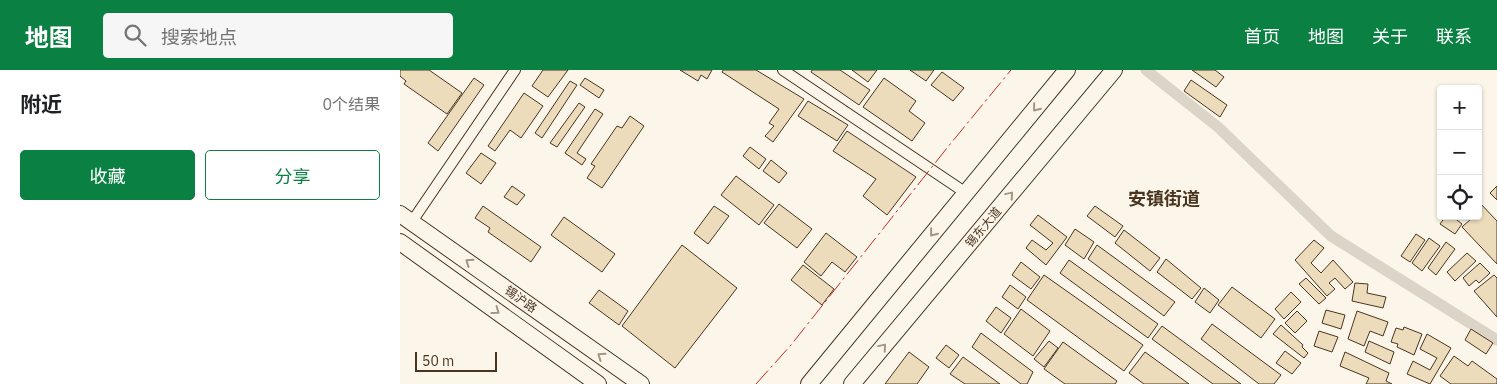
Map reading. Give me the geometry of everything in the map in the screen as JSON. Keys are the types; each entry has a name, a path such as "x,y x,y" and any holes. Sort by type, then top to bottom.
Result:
{"main road":[{"path":"809,384 1067,70"},
{"name":"锡东大道","path":"852,384 1114,70"},
{"name":"锡沪路","path":"406,218 641,384"},
{"name":"锡沪路","path":"400,242 598,384"}],"street":[{"path":"406,218 515,70"},
{"path":"783,70 966,193"}],"building":[{"path":"400,70 429,70 462,93 447,114 404,84 406,81 400,76"},
{"path":"543,70 568,70 548,97 532,86"},
{"path":"680,70 712,70 707,79 701,75 698,81"},
{"path":"723,70 756,70 804,99 773,142 765,136 774,126 769,123 779,109 722,72"},
{"path":"812,70 840,70 870,90 859,105 811,72"},
{"path":"852,70 877,70 868,82"},
{"path":"910,70 934,70 926,81"},
{"path":"1192,70 1215,70 1224,77 1216,87"},
{"path":"942,72 964,88 953,101 931,85"},
{"path":"474,78 484,85 438,151 428,143"},
{"path":"585,78 604,90 599,98 580,85"},
{"path":"884,78 916,101 909,111 925,123 912,141 863,107"},
{"path":"1191,80 1227,105 1220,117 1184,91"},
{"path":"570,81 577,85 542,138 535,133"},
{"path":"524,93 543,106 521,138 510,130 495,151 488,146"},
{"path":"808,101 848,125 837,141 798,116"},
{"path":"579,103 585,107 557,147 550,143"},
{"path":"595,109 603,114 577,153 586,159 582,165 565,153"},
{"path":"630,116 644,126 602,188 587,178 595,166 591,164 617,126 622,128"},
{"path":"847,131 916,177 887,215 863,196 876,179 833,151"},
{"path":"750,147 766,159 759,169 743,156"},
{"path":"481,153 496,163 481,184 466,173"},
{"path":"771,160 787,173 779,183 763,171"},
{"path":"736,176 774,205 759,225 721,195"},
{"path":"512,186 525,195 517,205 504,197"},
{"path":"1497,186 1497,200 1490,193"},
{"path":"779,204 812,229 797,248 764,223"},
{"path":"1482,205 1497,221 1497,264 1462,227 1470,220 1482,220"},
{"path":"483,206 541,247 531,262 488,232 490,228 475,218"},
{"path":"714,206 729,216 708,244 694,233"},
{"path":"1095,206 1123,226 1115,237 1087,216"},
{"path":"1038,215 1067,237 1046,265 1026,248 1032,240 1046,250 1053,243 1030,225"},
{"path":"564,217 615,254 602,272 551,235"},
{"path":"1443,220 1457,220 1462,224 1455,234 1440,224"},
{"path":"1075,229 1094,242 1084,259 1065,245"},
{"path":"1124,230 1160,258 1150,271 1115,243"},
{"path":"826,233 857,257 845,272 832,262 821,276 804,262"},
{"path":"1416,234 1425,240 1410,262 1401,256"},
{"path":"1429,238 1440,246 1422,271 1412,263"},
{"path":"1314,240 1324,248 1311,263 1321,273 1333,260 1353,282 1345,289 1335,278 1329,283 1335,289 1327,296 1295,260"},
{"path":"1446,242 1455,249 1436,275 1428,268"},
{"path":"682,245 737,288 675,368 622,326"},
{"path":"1097,245 1175,302 1164,316 1088,259"},
{"path":"1467,253 1476,261 1455,281 1447,272"},
{"path":"1166,259 1201,288 1192,299 1157,272"},
{"path":"1069,260 1158,324 1148,338 1060,273"},
{"path":"1021,262 1040,277 1031,289 1012,275"},
{"path":"1480,263 1490,273 1479,283 1476,280 1469,286 1463,278"},
{"path":"803,265 834,289 822,305 791,280"},
{"path":"1044,275 1143,345 1124,371 1027,300"},
{"path":"1494,275 1497,278 1497,317 1474,291"},
{"path":"1306,278 1326,298 1319,304 1299,284"},
{"path":"1355,283 1368,284 1367,293 1386,297 1383,308 1352,301"},
{"path":"1010,285 1026,297 1018,309 1002,297"},
{"path":"1232,287 1275,319 1261,338 1218,305"},
{"path":"1204,288 1219,300 1210,313 1195,302"},
{"path":"599,290 628,311 619,325 589,303"},
{"path":"1291,292 1301,302 1284,319 1275,309"},
{"path":"996,307 1011,318 1001,333 986,321"},
{"path":"1021,309 1050,331 1033,356 1004,334"},
{"path":"1326,310 1345,315 1341,329 1322,323"},
{"path":"1297,311 1307,321 1295,333 1285,323"},
{"path":"1357,311 1388,322 1383,336 1370,331 1364,346 1348,339"},
{"path":"1212,324 1281,375 1274,384 1259,384 1201,339"},
{"path":"1281,325 1303,345 1302,347 1308,353 1304,358 1273,334"},
{"path":"1162,326 1241,384 1213,384 1152,339"},
{"path":"1404,327 1422,334 1414,355 1397,347 1398,344 1391,342 1396,328 1403,330"},
{"path":"1471,329 1493,343 1486,354 1465,340"},
{"path":"1319,331 1338,337 1332,352 1314,346"},
{"path":"981,333 1033,372 1027,384 1021,384 972,347"},
{"path":"1427,334 1451,348 1430,384 1407,374 1413,361 1430,370 1437,358 1420,349"},
{"path":"1049,341 1058,348 1044,367 1034,359"},
{"path":"1369,341 1394,352 1390,364 1365,352"},
{"path":"1063,342 1117,381 1115,384 1065,384 1044,369"},
{"path":"946,345 959,355 949,368 936,358"},
{"path":"1285,351 1301,363 1292,374 1276,363"},
{"path":"909,352 929,367 917,384 885,384"},
{"path":"1145,352 1189,384 1144,384 1129,373"},
{"path":"1345,352 1389,373 1386,381 1392,384 1366,384 1369,378 1340,366"},
{"path":"1454,356 1468,366 1472,361 1497,379 1497,384 1451,384 1440,376"},
{"path":"963,357 1000,384 965,384 950,374"}],"waterway":[{"path":"1146,70 1218,127 1331,236 1497,340"}],"power":[{"path":"756,384 791,345 1011,70"}],"district":[{"name":"安镇街道","path":"1164,198"}]}
